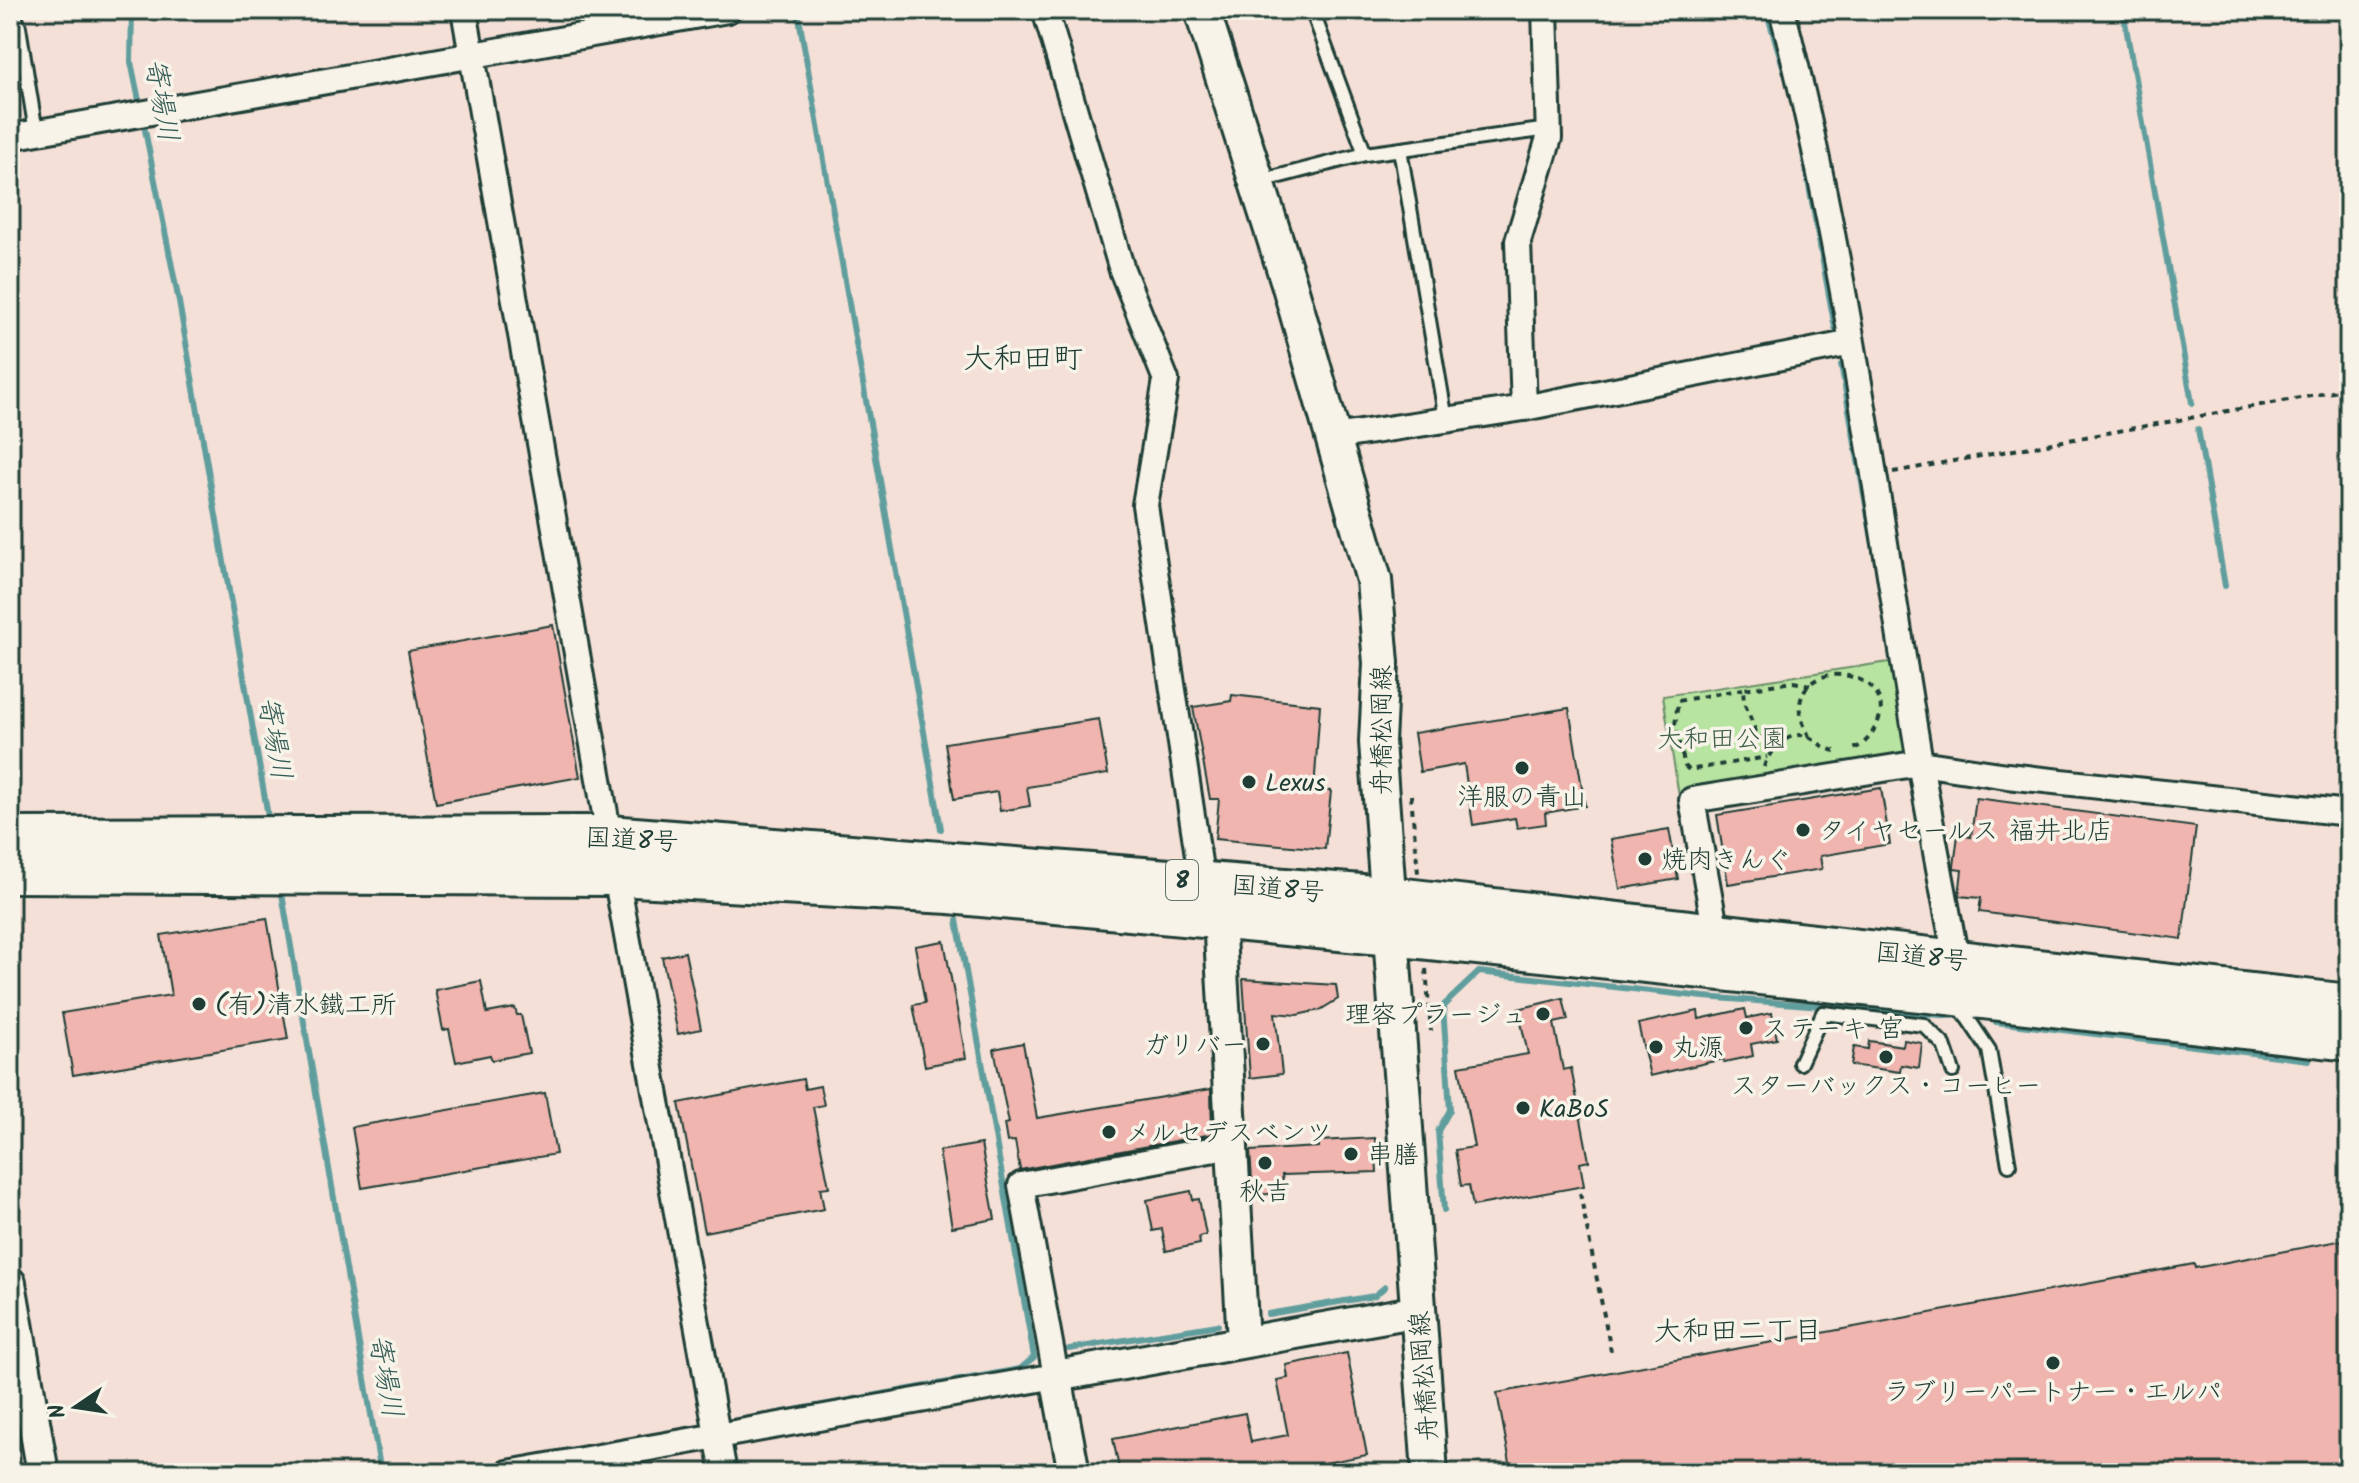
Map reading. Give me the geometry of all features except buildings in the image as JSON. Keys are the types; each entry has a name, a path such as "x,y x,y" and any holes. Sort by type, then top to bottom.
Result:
{"highway":[{"name":"国道8号","path":"10,838 609,836 1202,882 1390,916 1948,976 2349,1005"},
{"name":"国道8号","path":"10,872 616,875 950,893 1219,918 1390,916 1716,933 1948,976 2349,1040"}],"main road":[{"name":"舟橋松岡線","path":"1202,10 1258,182 1374,580 1381,663 1377,742 1430,1473"}],"street":[{"path":"464,10 609,836"},
{"path":"10,137 728,10"},
{"path":"1045,10 1122,270 1166,380 1145,505 1202,882"},
{"path":"1524,408 1518,241 1549,138 1545,10"},
{"path":"1782,10 1838,260 1875,475 1920,763 1948,976"},
{"path":"1334,437 1524,408 1852,343"},
{"path":"1716,933 1692,800 1920,763 2007,776 2349,813"},
{"path":"616,875 724,1473"},
{"path":"1219,918 1243,1341"},
{"path":"1074,1473 1021,1185 1231,1146"},
{"path":"10,1283 43,1473"},
{"path":"508,1473 1419,1311"}],"lane":[{"path":"13,10 19,27 36,132"},
{"path":"1312,10 1365,154"},
{"path":"1258,182 1365,154 1549,129"},
{"path":"1400,149 1446,420"},
{"path":"1948,976 1961,1007 1989,1050 2009,1165"},
{"path":"1800,1063 1823,1013 1924,1025 1944,1045 1953,1071"}],"path":[{"path":"1875,475 2349,389"},
{"path":"1831,674 1855,675 1871,687 1878,701 1879,720 1867,741 1855,749 1837,752 1820,747 1809,737 1800,713 1810,685 1831,674"},
{"path":"1767,757 1689,770 1685,766 1675,726 1678,701 1793,682 1810,685"},
{"path":"1743,689 1744,702 1756,732 1778,745"},
{"path":"1762,772 1767,757 1778,745 1800,735 1809,737"},
{"path":"1580,1193 1611,1351"}],"green space":[{"name":"大和田公園","path":"1896,661 1908,747 1893,763 1679,796 1663,696"}],"waterway":[{"name":"寄場川","path":"132,10 131,62 141,110"},
{"path":"1766,10 1788,83"},
{"path":"2123,10 2192,403"},
{"path":"798,12 941,829"},
{"name":"寄場川","path":"143,120 179,302 269,822"},
{"path":"1803,153 1835,328"},
{"path":"1841,365 1879,578"},
{"path":"2198,429 2225,586"},
{"name":"寄場川","path":"281,888 381,1473"},
{"path":"723,1414 728,1422 1020,1369 1034,1357 957,920"},
{"path":"1444,1210 1438,1131 1450,1110 1443,1006 1479,972 1704,997 1954,1016"},
{"path":"1996,1022 2309,1060"},
{"path":"1268,1314 1374,1296 1385,1287"},
{"path":"1069,1349 1218,1325"}],"place":[{"name":"洋服の青山","path":"1522,768"},
{"name":"Lexus","path":"1249,782"},
{"name":"タイヤセールス 福井北店","path":"1803,830"},
{"name":"焼肉きんぐ","path":"1645,859"},
{"name":"(有)清水鐵工所","path":"199,1004"},
{"name":"理容プラージュ","path":"1543,1014"},
{"name":"ステーキ 宮","path":"1746,1028"},
{"name":"ガリバー","path":"1263,1044"},
{"name":"丸源","path":"1656,1047"},
{"name":"スターバックス・コーヒー","path":"1886,1057"},
{"name":"KaBoS","path":"1523,1108"},
{"name":"メルセデスベンツ","path":"1109,1132"},
{"name":"串膳","path":"1351,1154"},
{"name":"秋吉","path":"1265,1163"},
{"name":"ラブリーパートナー・エルパ","path":"2053,1363"}],"district":[{"name":"大和田町","path":"1023,358"},
{"name":"大和田二丁目","path":"1738,1330"}]}
